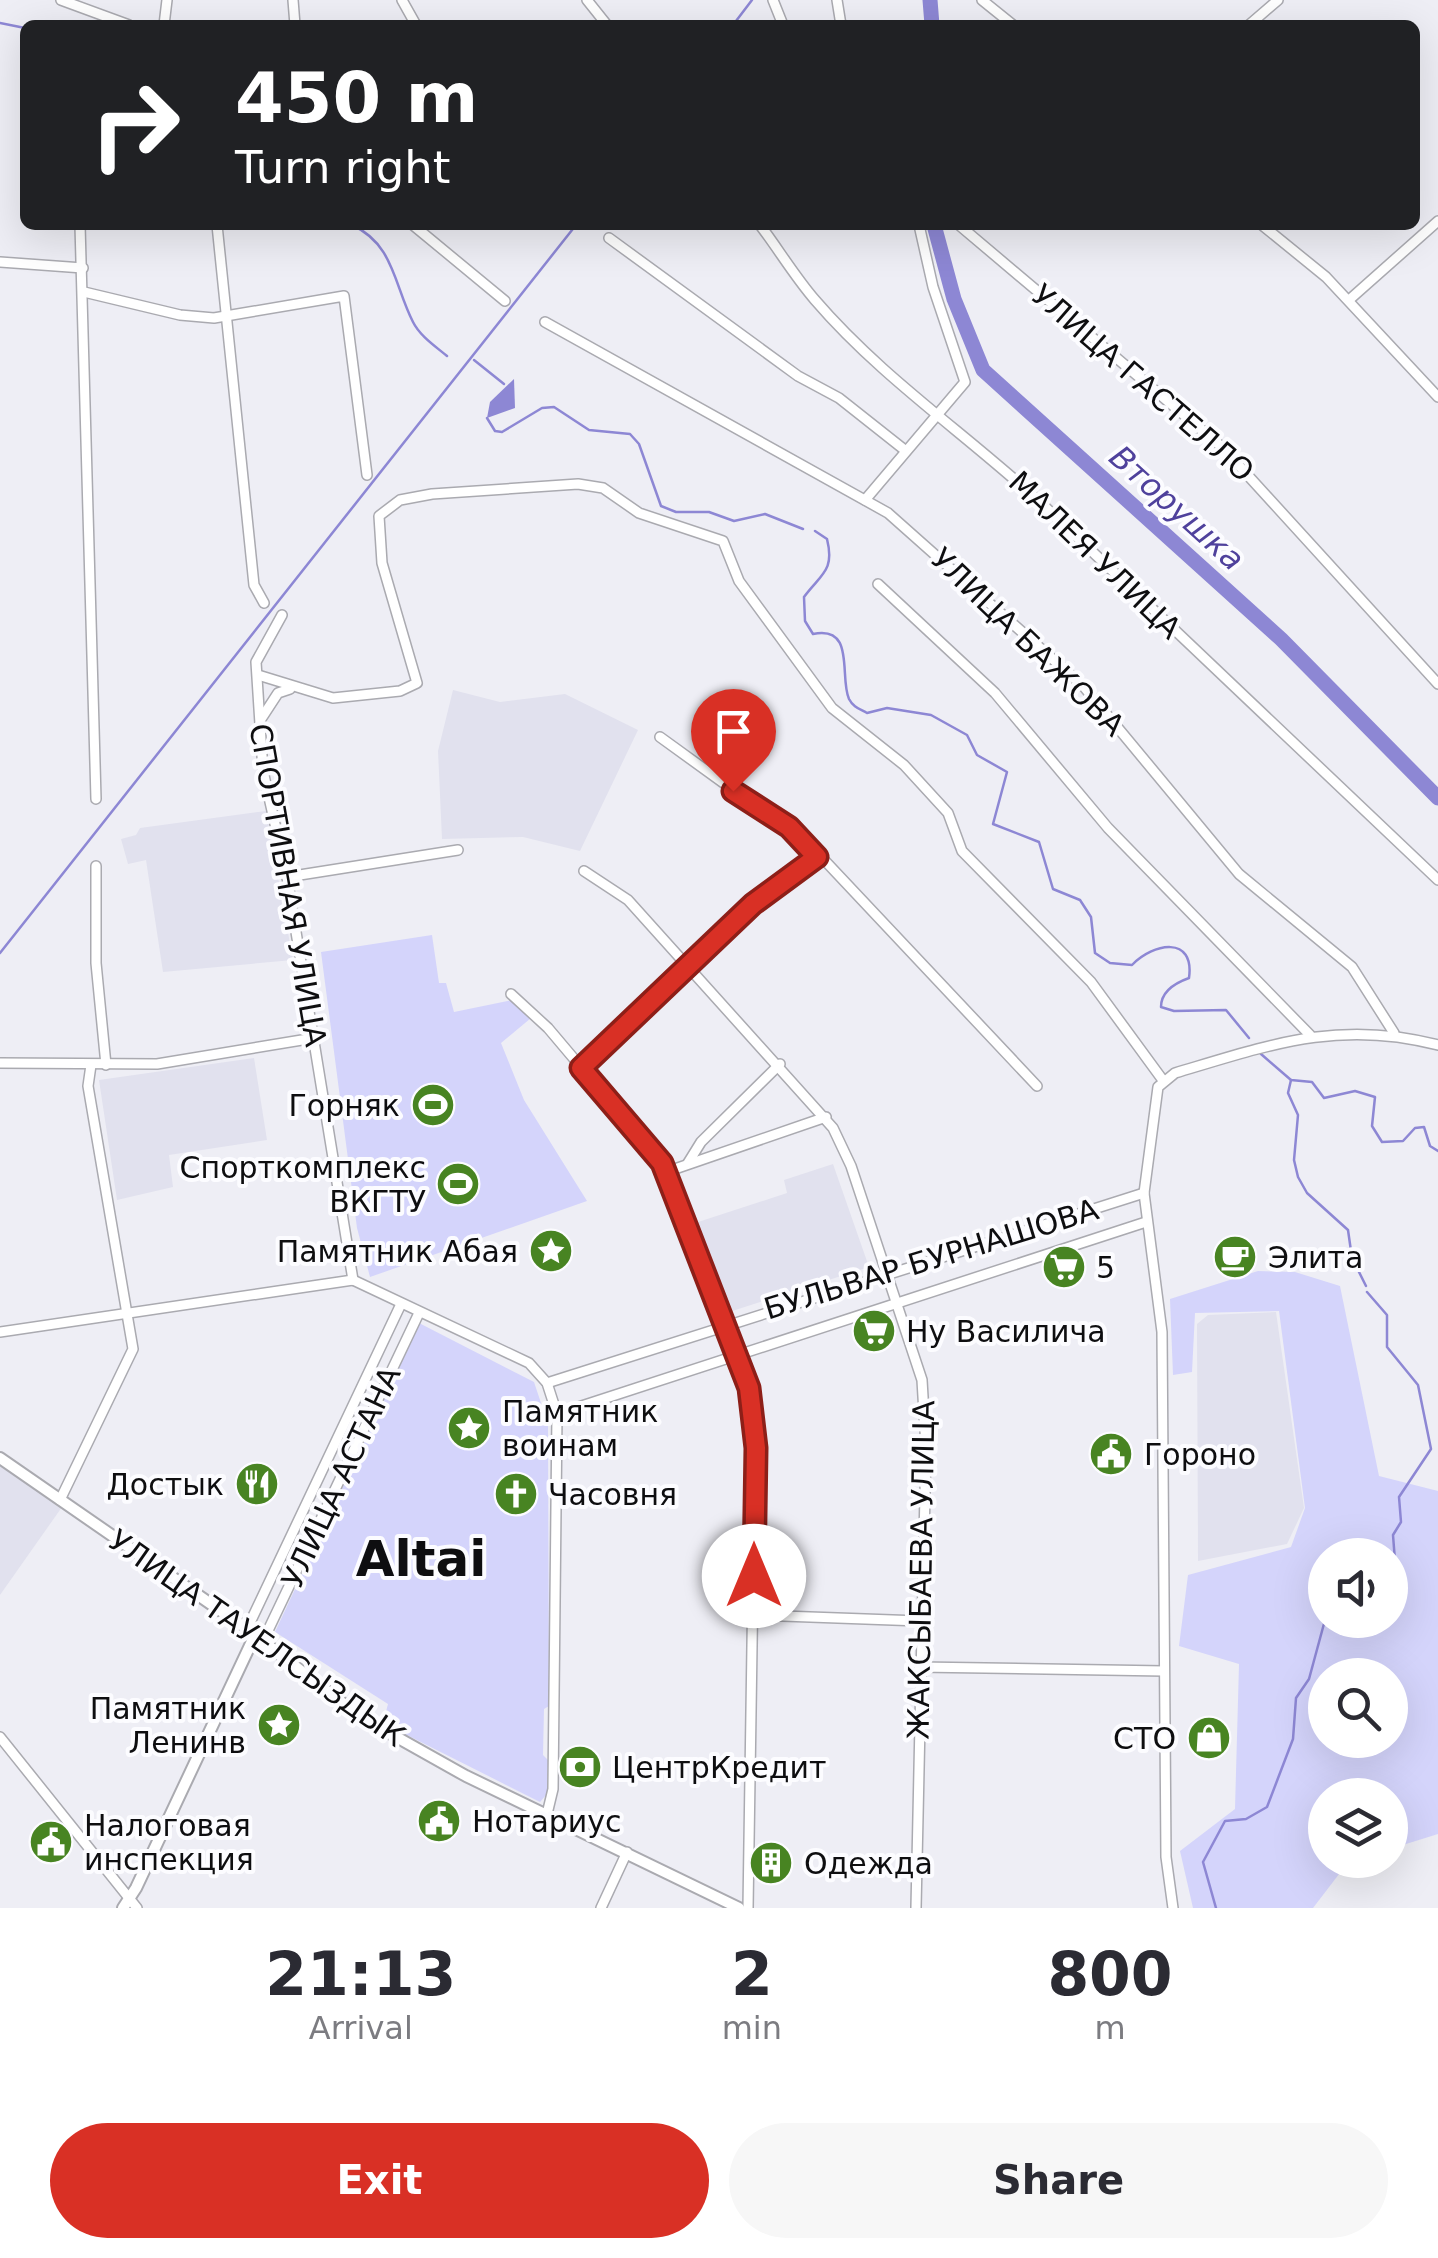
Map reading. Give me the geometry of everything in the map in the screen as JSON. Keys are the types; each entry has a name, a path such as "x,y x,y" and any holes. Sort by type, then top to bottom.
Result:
{"street":[{"path":"61,0 116,20"},
{"path":"587,0 604,20"},
{"path":"982,0 1007,20"},
{"path":"1255,20 1278,0"},
{"path":"1349,300 1438,221"},
{"path":"80,230 96,799"},
{"path":"218,230 254,585 264,602"},
{"path":"419,230 505,301"},
{"name":"МАЛЕЯ УЛИЦА","path":"764,230 817,302 936,416 983,450 1040,502 1438,880"},
{"path":"864,500 965,382 920,230"},
{"name":"УЛИЦА ГАСТЕЛЛО","path":"965,230 1222,447 1438,684"},
{"path":"1268,230 1349,300 1438,397"},
{"path":"609,238 798,376 839,398 906,451"},
{"path":"0,262 83,268"},
{"path":"84,292 180,315 227,316 344,296 367,476"},
{"name":"УЛИЦА БАЖОВА","path":"545,322 864,500 928,545 1084,687 1239,874 1352,968 1394,1033"},
{"path":"258,675 334,698 400,691 417,683 382,563 379,516 400,500 578,484 603,488 639,513 723,541 739,582 832,708 891,754 948,812 962,850 1100,993 1162,1080 1144,1193 1162,1332 1166,1857 1173,1908"},
{"path":"878,584 995,693 1108,828 1310,1035"},
{"name":"СПОРТИВНАЯ УЛИЦА","path":"282,615 257,656 265,786 287,877 353,1280"},
{"path":"260,722 278,693 293,688"},
{"path":"660,737 789,827 860,894 1038,1086"},
{"path":"287,877 458,850"},
{"path":"581,1068 753,904 817,857"},
{"path":"96,866 96,963 106,1065"},
{"name":"ЖАКСЫБАЕВА УЛИЦА","path":"584,870 628,900 826,1117 842,1142 897,1303 925,1396 916,1908"},
{"path":"511,994 581,1068 666,1172 752,1404 756,1448 748,1908"},
{"path":"1162,1080 1258,1047 1310,1035 1394,1033 1438,1045"},
{"path":"0,1063 157,1064 314,1038"},
{"path":"72,1064 88,1086"},
{"path":"60,1500 133,1349 88,1086 91,1064"},
{"path":"688,1163 701,1142 780,1064"},
{"path":"666,1172 826,1117"},
{"name":"БУЛЬВАР БУРНАШОВА","path":"547,1382 1144,1193"},
{"name":"БУЛЬВАР БУРНАШОВА","path":"557,1414 1146,1222"},
{"path":"0,1332 128,1310 353,1280 529,1363 547,1382 557,1414 553,1790 547,1814"},
{"name":"УЛИЦА АСТАНА","path":"130,1905 255,1635 400,1304"},
{"name":"УЛИЦА АСТАНА","path":"255,1635 419,1313"},
{"name":"УЛИЦА ТАУЕЛСЫЗДЫК","path":"0,1458 255,1635 358,1716 739,1908"},
{"path":"754,1615 920,1621"},
{"path":"919,1667 1164,1670"},
{"path":"0,1737 130,1905"},
{"path":"601,1908 627,1852"}],"shaded area":[{"path":"514,379 515,408 487,418 490,402"},
{"path":"453,690 500,702 565,694 638,730 580,851 523,837 442,839 438,751"},
{"path":"266,811 293,960 163,972 146,860 128,864 121,839 136,835 140,828"},
{"name":"Горняк","path":"432,935 439,983 446,983 454,1012 513,1000 531,1018 501,1043 524,1100 587,1201 370,1277 357,1228 321,952"},
{"path":"254,1058 267,1140 169,1155 173,1187 117,1200 99,1080"},
{"path":"833,1164 869,1267 726,1313 695,1223 787,1193 784,1180"},
{"path":"1258,1271 1295,1272 1340,1286 1379,1476 1438,1491 1438,1834 1408,1843 1408,1778 1308,1778 1308,1878 1336,1878 1313,1908 1193,1908 1180,1851 1235,1809 1239,1664 1179,1646 1188,1575 1291,1547 1305,1508 1279,1311 1195,1313 1192,1372 1173,1375 1170,1299"},
{"path":"1276,1312 1304,1508 1287,1544 1198,1561 1197,1324 1208,1315"},
{"path":"419,1323 534,1382 548,1424 549,1706 544,1709 543,1755 548,1760 547,1794 540,1802 383,1723 388,1704 275,1632"},
{"path":"0,1466 62,1507 0,1595"}],"waterway":[{"path":"737,20 752,0"},
{"name":"Вторушка","path":"930,0 932,20"},
{"path":"0,23 20,27"},
{"path":"361,230 385,254 416,327 447,356"},
{"path":"0,953 572,230"},
{"name":"Вторушка","path":"935,230 954,299 983,370 1281,639 1438,798"},
{"path":"474,360 504,384"},
{"path":"487,418 495,431 502,432 542,408 554,407 589,430 630,434 639,444 661,506 676,512 709,512 734,521 765,514 803,529"},
{"path":"815,531 827,539 829,558 825,571 804,597 805,621 813,634 826,633 841,645 846,690 853,704 867,713 887,708 931,715 967,735 977,755 1007,772 993,824 1039,842 1053,889 1080,900 1091,917 1095,953 1110,963 1132,965 1161,948 1179,949 1186,955 1189,978 1170,988 1161,1007 1174,1011 1226,1010 1249,1038"},
{"path":"1261,1054 1291,1080 1312,1082 1324,1098 1355,1091 1375,1097 1372,1126 1382,1142 1403,1141 1415,1128 1424,1127 1430,1146 1438,1151"},
{"path":"1291,1080 1288,1093 1298,1115 1294,1160 1298,1177 1307,1193 1348,1230 1352,1258 1366,1286"},
{"path":"1367,1292 1387,1315 1387,1347 1418,1385 1431,1449 1399,1497 1401,1522 1393,1538"},
{"path":"1216,1908 1203,1862 1225,1821 1246,1819 1267,1807 1293,1739 1296,1698 1309,1679 1320,1638"}],"place":[{"name":"Горняк","path":"433,1105"},
{"name":"Спорткомплекс ВКГТУ","path":"458,1184"},
{"name":"Памятник Абая","path":"551,1251"},
{"name":"Элита","path":"1235,1257"},
{"name":"5","path":"1064,1267"},
{"name":"Ну Василича","path":"874,1331"},
{"name":"Памятник воинам","path":"469,1428"},
{"name":"Гороно","path":"1111,1454"},
{"name":"Достык","path":"257,1484"},
{"name":"Часовня","path":"516,1494"},
{"name":"Памятник Ленинв","path":"279,1725"},
{"name":"СТО","path":"1209,1738"},
{"name":"ЦентрКредит","path":"580,1767"},
{"name":"Нотариус","path":"439,1821"},
{"name":"Налоговая инспекция","path":"51,1842"},
{"name":"Одежда","path":"771,1863"}],"district":[{"name":"Altai","path":"421,1559"}],"route":[{"path":"733,791 789,827 812,847 817,857 784,885 753,904 581,1068 662,1163 749,1388 756,1448 754,1576"}]}
